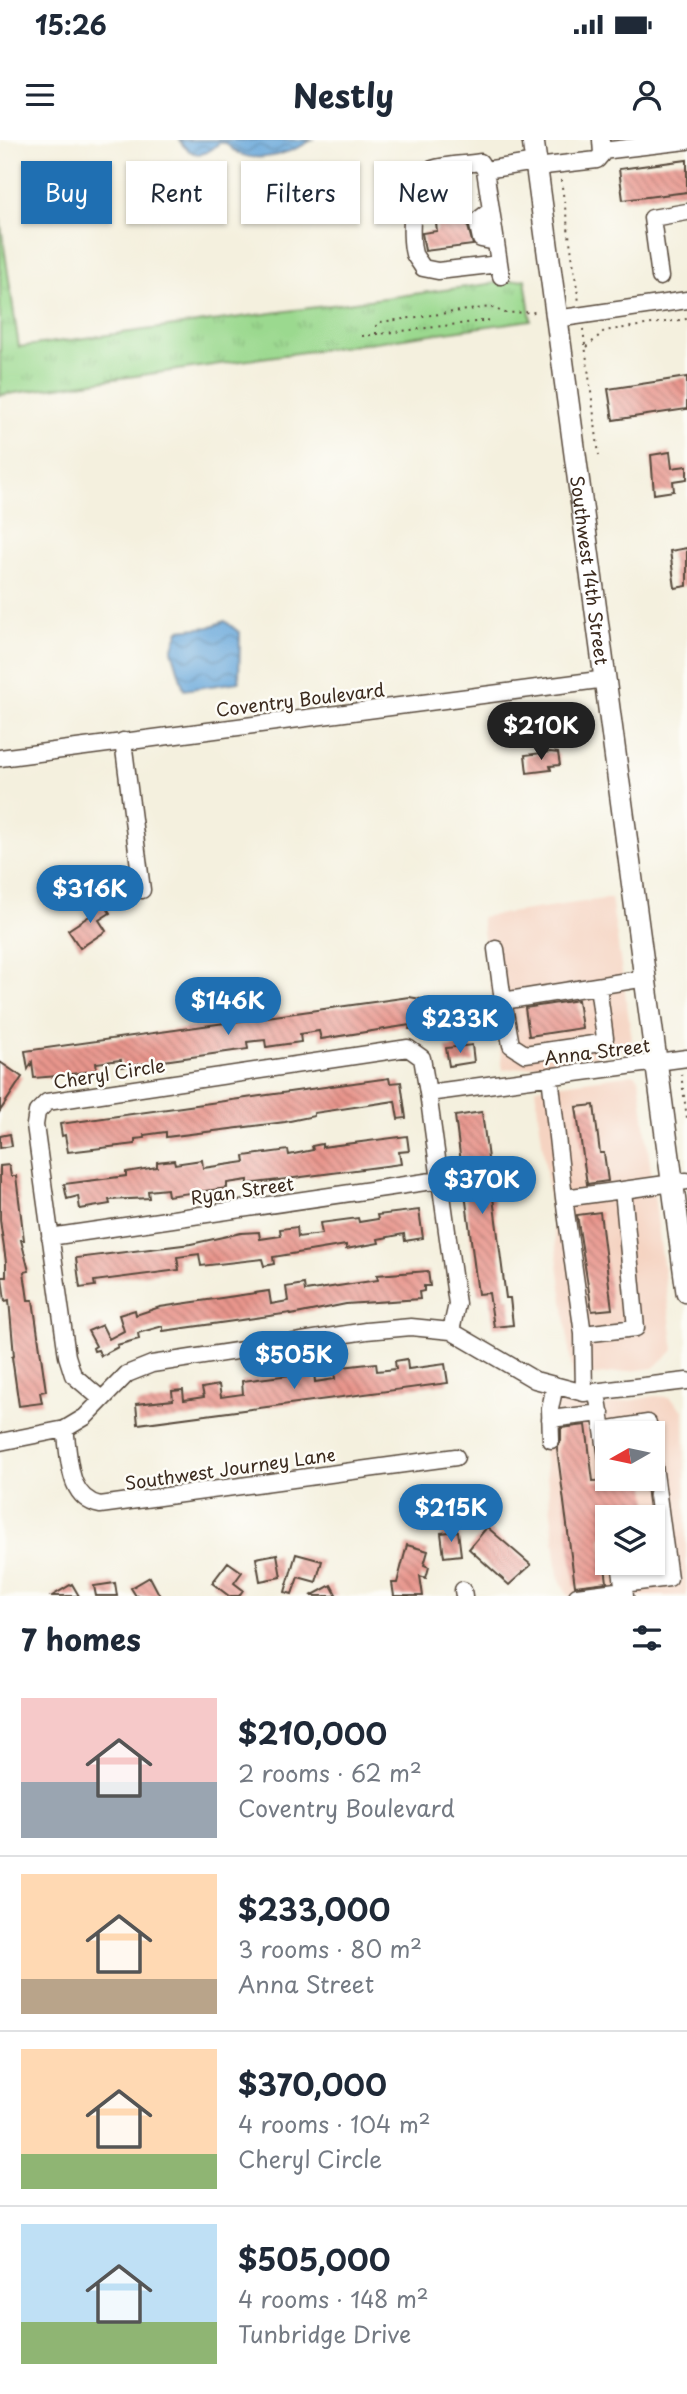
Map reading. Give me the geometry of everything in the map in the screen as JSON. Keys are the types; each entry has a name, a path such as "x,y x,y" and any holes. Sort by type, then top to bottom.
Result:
{"main road":[{"name":"Southwest 14th Street","path":"533,140 547,316 606,679 657,1063 680,1182 687,1292"}],"street":[{"path":"485,170 597,160 601,158 602,146 687,141"},
{"path":"480,162 485,170 491,210 479,218 476,229 481,239 496,242 500,270 438,271 423,268 414,254 413,202 420,180 429,170 467,164 480,162"},
{"path":"660,277 652,218 687,212"},
{"path":"547,316 687,300"},
{"name":"Coventry Boulevard","path":"0,758 606,679"},
{"path":"123,741 142,890"},
{"path":"496,949 511,1045 526,1054 600,1043 605,1038 598,985"},
{"path":"503,1001 646,978"},
{"name":"Cheryl Circle","path":"100,1398 73,1375 67,1356 34,1125 37,1112 47,1102 408,1048 422,1058 428,1093 457,1304 452,1331"},
{"path":"538,1053 546,1077 591,1393 602,1421"},
{"name":"Anna Street","path":"428,1093 683,1059"},
{"name":"Ryan Street","path":"50,1237 439,1180"},
{"path":"564,1198 680,1182"},
{"path":"583,1334 636,1328 624,1190"},
{"path":"0,1443 65,1429 85,1418 100,1398 127,1374 152,1364 366,1331 411,1327 452,1331 516,1370 555,1385 591,1393 687,1381"},
{"path":"551,1440 550,1419 555,1385"},
{"path":"550,1419 601,1413"},
{"name":"Southwest Journey Lane","path":"65,1429 75,1488 81,1498 100,1505 456,1457"},
{"path":"577,1596 624,1590 669,1578 665,1566"}],"path":[{"path":"559,165 579,304"},
{"path":"376,334 376,326 381,322 490,307 505,313 547,316"},
{"path":"586,348 604,331 687,319"},
{"path":"362,336 491,320"},
{"path":"582,325 599,455"},
{"path":"683,1059 687,1118"}],"shaded area":[{"path":"611,898 632,1039 618,1053 503,1070 481,917"},
{"path":"634,1074 639,1078 674,1350 653,1368 573,1378 535,1088"},
{"path":"538,1394 594,1407 655,1396 670,1397 684,1411 687,1596 568,1596 558,1576"}],"green space":[{"path":"0,219 19,347 525,279 531,320 0,395"}],"water":[{"path":"179,140 312,140 280,154 256,157 244,156 226,143 219,143 203,153 193,153"},
{"path":"225,621 240,633 239,682 184,690 172,650 179,630 209,627"}],"building":[{"path":"687,160 687,192 623,200 619,169"},
{"path":"436,224 467,224 473,245 425,251 422,233 437,231"},
{"path":"687,377 687,409 613,420 608,389"},
{"path":"670,452 672,468 687,466 687,479 673,481 674,491 654,494 651,455"},
{"path":"687,548 687,586 675,588 670,551"},
{"path":"558,753 560,765 550,766 551,770 527,773 525,755"},
{"path":"102,900 110,913 99,920 106,931 80,948 68,930 91,915 88,910"},
{"path":"409,997 427,1000 422,1031 409,1029 410,1025 321,1039 319,1031 300,1034 301,1042 266,1047 265,1040 247,1042 248,1049 121,1067 121,1060 96,1063 97,1070 34,1078 32,1062 28,1069 25,1051"},
{"path":"578,1000 582,1028 529,1036 525,1008"},
{"path":"472,1045 474,1062 449,1066 446,1048"},
{"path":"0,1062 22,1077 0,1111"},
{"path":"389,1078 390,1083 401,1082 406,1118 398,1119 395,1101 314,1113 314,1116 285,1122 166,1137 166,1132 144,1135 145,1138 135,1139 135,1144 68,1152 60,1124"},
{"path":"594,1105 600,1153 604,1153 608,1181 587,1184 576,1107"},
{"path":"482,1112 506,1298 510,1298 513,1325 494,1327 489,1293 478,1294 455,1116"},
{"path":"10,1134 12,1146 0,1148 0,1136"},
{"path":"407,1136 409,1151 399,1152 401,1164 248,1184 248,1180 227,1183 227,1188 168,1196 167,1189 148,1191 149,1198 109,1200 110,1204 80,1209 78,1196 67,1199 64,1184 126,1176 126,1172 157,1167 157,1162 174,1160 175,1164 202,1160 203,1168 245,1162 244,1156 288,1150 289,1155 313,1150 312,1146 322,1144 322,1147"},
{"path":"9,1165 11,1176 16,1176 24,1240 21,1240 29,1271 24,1272 28,1300 33,1300 46,1391 40,1392 42,1403 19,1406 12,1357 9,1300 5,1301 2,1277 6,1277 6,1262 0,1220 0,1166"},
{"path":"419,1210 423,1238 405,1241 404,1234 378,1239 379,1243 346,1249 346,1245 273,1257 274,1264 264,1266 262,1259 201,1266 199,1254 177,1257 179,1270 94,1281 95,1286 80,1288 76,1258 191,1244 241,1233 259,1232 260,1239 281,1236 280,1229 297,1227 298,1237 322,1234 320,1223 358,1218 359,1222 378,1219 377,1215"},
{"path":"600,1212 612,1309 592,1311 577,1215"},
{"path":"428,1271 430,1286 424,1286 424,1291 419,1292 420,1299 346,1304 291,1315 290,1313 163,1331 163,1326 138,1333 139,1339 117,1345 118,1347 101,1356 98,1350 94,1351 96,1346 88,1331 102,1325 109,1339 124,1331 119,1315 135,1310 136,1315 160,1307 269,1291 271,1304 288,1301 286,1287 304,1284 305,1291 378,1280 377,1275"},
{"path":"407,1359 408,1369 445,1364 448,1383 138,1424 136,1404 173,1400 172,1391 183,1390 184,1400 204,1397 202,1388 219,1385 221,1397 243,1394 242,1381 314,1372 315,1382 335,1379 334,1368 376,1363 377,1371 396,1369 395,1361"},
{"path":"586,1425 595,1491 647,1491 648,1505 595,1505 595,1575 606,1575 607,1582 575,1586 557,1449 561,1440 561,1428"},
{"path":"487,1527 531,1565 509,1585 469,1549"},
{"path":"458,1531 461,1555 444,1557 441,1533"},
{"path":"407,1545 428,1551 424,1565 429,1567 426,1578 420,1576 423,1596 394,1596 392,1583 397,1583"},
{"path":"277,1554 281,1577 260,1581 256,1558"},
{"path":"296,1554 322,1561 316,1582 298,1577 292,1594 285,1592"},
{"path":"228,1562 242,1572 234,1583 243,1590 239,1596 229,1596 212,1583"},
{"path":"150,1577 160,1596 136,1596 131,1588"},
{"path":"115,1583 117,1596 96,1596 94,1586"},
{"path":"72,1584 79,1596 52,1596"},
{"path":"331,1585 337,1596 311,1596"}]}
